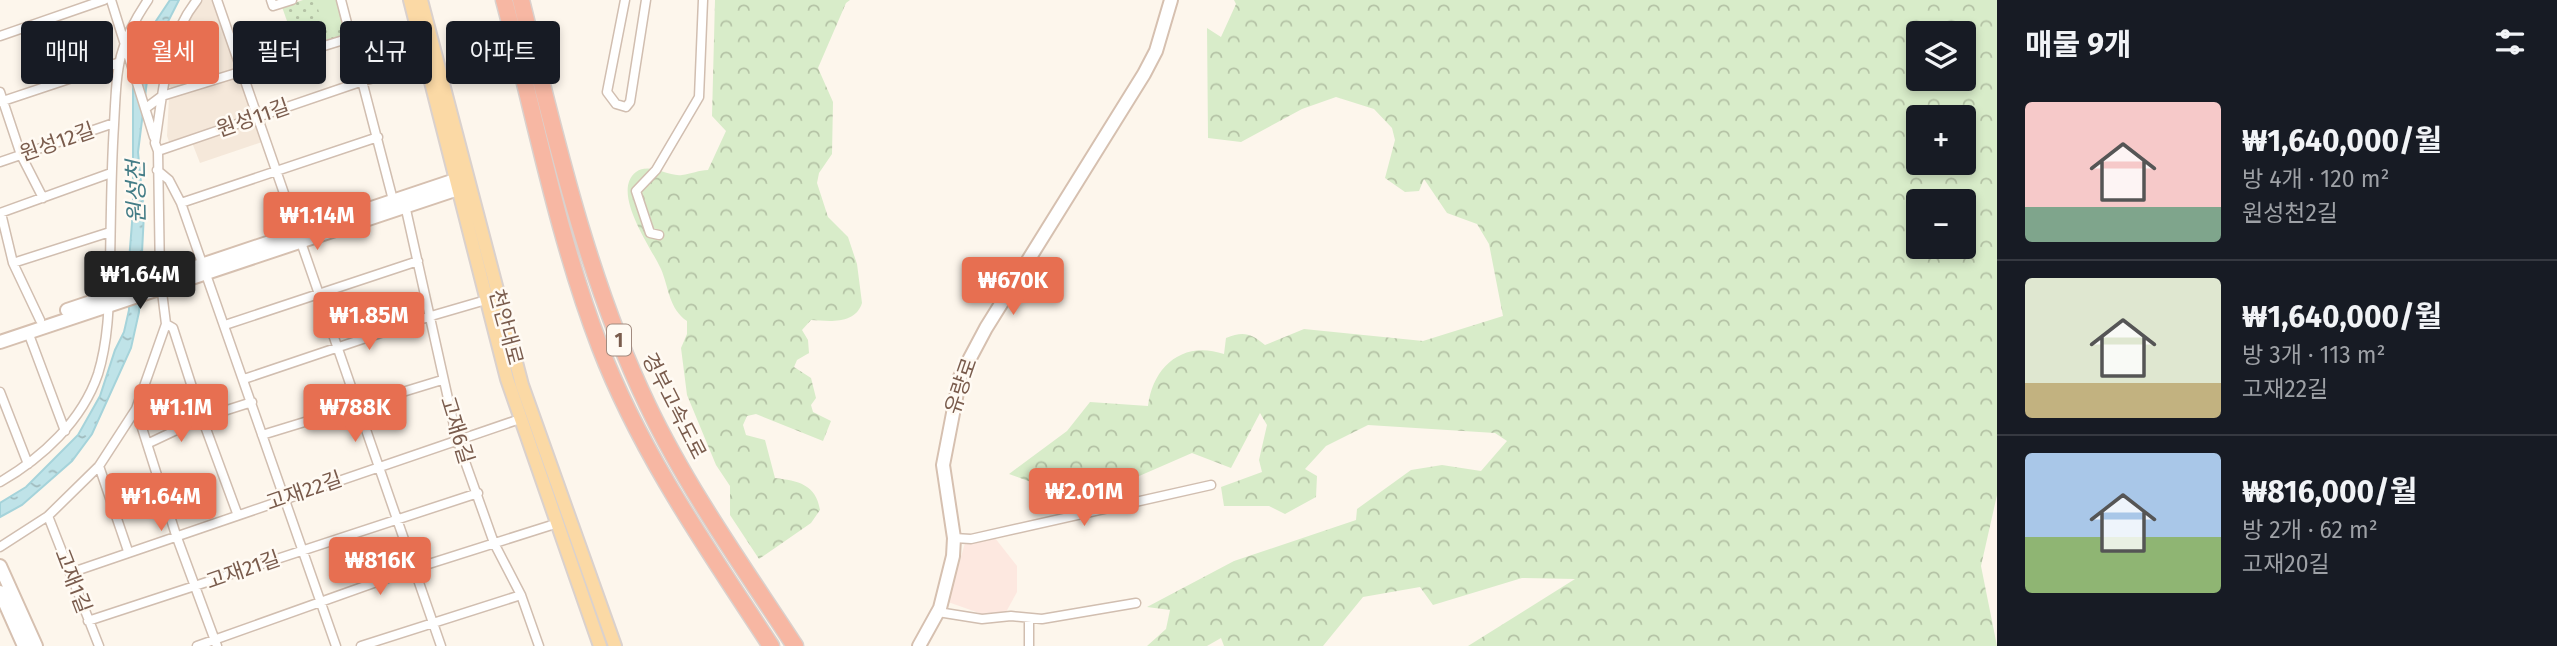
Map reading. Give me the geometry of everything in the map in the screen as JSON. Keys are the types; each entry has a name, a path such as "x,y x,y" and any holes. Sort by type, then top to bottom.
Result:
{"highway":[{"name":"경부고속도로","path":"504,0 561,226 600,348 655,461 771,646"},
{"name":"경부고속도로","path":"521,0 580,219 621,345 648,407 682,470 795,646"}],"main road":[{"name":"천안대로","path":"410,0 416,21"},
{"name":"천안대로","path":"421,0 463,182 486,300 520,419 600,646"},
{"name":"천안대로","path":"432,77 531,416 615,646"}],"street":[{"path":"0,36 104,0"},
{"path":"111,0 157,147"},
{"path":"0,482 28,464 65,431 97,375 109,321 111,298 111,173 117,62 124,40 148,0"},
{"path":"0,547 48,516 99,466 136,409 166,324 158,282 157,147 162,96 178,32 197,0"},
{"path":"217,0 233,41"},
{"path":"271,0 274,6 292,0"},
{"name":"고재6길","path":"341,0 346,21"},
{"path":"625,0 607,92 616,104 626,107 630,102 646,0"},
{"path":"659,235 650,233 645,225 636,191 656,170 699,97 703,0"},
{"name":"유량로","path":"919,646 938,612 948,585 954,538 943,465 960,377 986,328 1144,75 1156,51 1171,0"},
{"path":"43,198 21,155 1,98 117,62"},
{"path":"146,108 162,96 233,73"},
{"path":"249,84 441,646"},
{"name":"원성11길","path":"157,147 354,84"},
{"name":"고재6길","path":"364,84 418,261 457,439 494,543 521,594 537,646"},
{"name":"원성12길","path":"0,162 114,122"},
{"path":"181,203 378,137"},
{"path":"157,170 169,180 181,203 205,267 335,646"},
{"path":"40,320 13,263 1,213 111,173"},
{"path":"0,332 463,182"},
{"path":"13,263 110,232"},
{"path":"225,325 418,261"},
{"path":"0,342 111,298"},
{"path":"244,379 486,300"},
{"path":"166,324 173,328 237,513"},
{"path":"29,332 65,431"},
{"path":"262,435 442,380"},
{"path":"0,392 28,464"},
{"path":"149,443 202,418 252,402"},
{"path":"136,409 149,443 176,535 216,643"},
{"name":"고재22길","path":"70,573 237,513 520,419"},
{"path":"99,466 128,551"},
{"path":"954,538 971,539 1211,485"},
{"name":"고재21길","path":"88,621 478,494"},
{"name":"고재1길","path":"48,516 99,646"},
{"path":"197,646 216,643 413,569 555,524"},
{"path":"0,566 36,646"},
{"path":"0,592 24,646"},
{"path":"361,646 521,594"},
{"path":"938,612 982,619 1011,616 1029,619 1066,617 1136,603"},
{"path":"1029,619 1029,646"}],"shaded area":[{"path":"202,0 219,0 233,51 233,70 219,75 219,21 188,21"},
{"path":"233,78 233,84 243,84 265,141 200,163 191,140 171,147 167,136 169,98"},
{"path":"168,84 187,84 173,88"},
{"path":"995,538 1017,566 1017,592 1006,612 982,614 948,602 965,543"}],"green space":[{"path":"303,0 346,0 352,21 340,21 340,36 326,40 326,21 287,21 282,7"},
{"path":"336,0 342,21 340,25 326,28 326,21 322,21 316,2"},
{"path":"715,0 850,0 846,3 818,68 833,102 832,154 819,173 817,183 828,217 848,237 857,264 862,303 859,310 848,318 833,321 811,320 802,330 808,340 809,353 797,360 794,367 811,378 816,398 811,405 813,412 831,421 823,441 756,414 747,416 743,425 746,435 765,440 775,478 805,485 815,494 820,510 811,523 759,559 730,515 730,486 716,465 687,395 681,348 687,334 687,321 673,304 661,269 635,220 628,193 629,181 641,169 676,175 708,170 726,131 712,116"},
{"path":"1234,0 1997,0 1997,495 1981,566 1997,646 1468,646 1575,579 1522,578 1433,605 1420,587 1363,597 1323,646 1224,646 1221,638 1207,646 1147,646 1166,629 1170,610 1147,607 1234,561 1356,520 1357,509 1411,470 1442,465 1481,471 1507,441 1495,433 1368,425 1326,446 1305,469 1317,476 1316,497 1285,514 1269,506 1224,506 1221,487 1262,472 1259,460 1267,425 1260,413 1231,468 1192,453 1130,480 1069,496 1009,474 1067,431 1090,402 1148,406 1156,379 1172,360 1196,351 1224,354 1226,338 1232,336 1247,334 1265,345 1304,329 1423,341 1503,316 1489,244 1477,224 1447,213 1424,179 1419,191 1405,192 1385,178 1395,140 1392,128 1374,109 1336,97 1302,109 1241,142 1208,138 1207,28 1221,37 1236,4"}],"water":[{"path":"170,0 179,0 168,21 156,21"},
{"name":"원성천","path":"134,84 147,84 138,152 144,213 139,312 131,348 92,434 72,461 22,505 0,517 0,503 26,487 78,435 100,396 115,350 124,332 129,310 128,274 133,210"}]}
